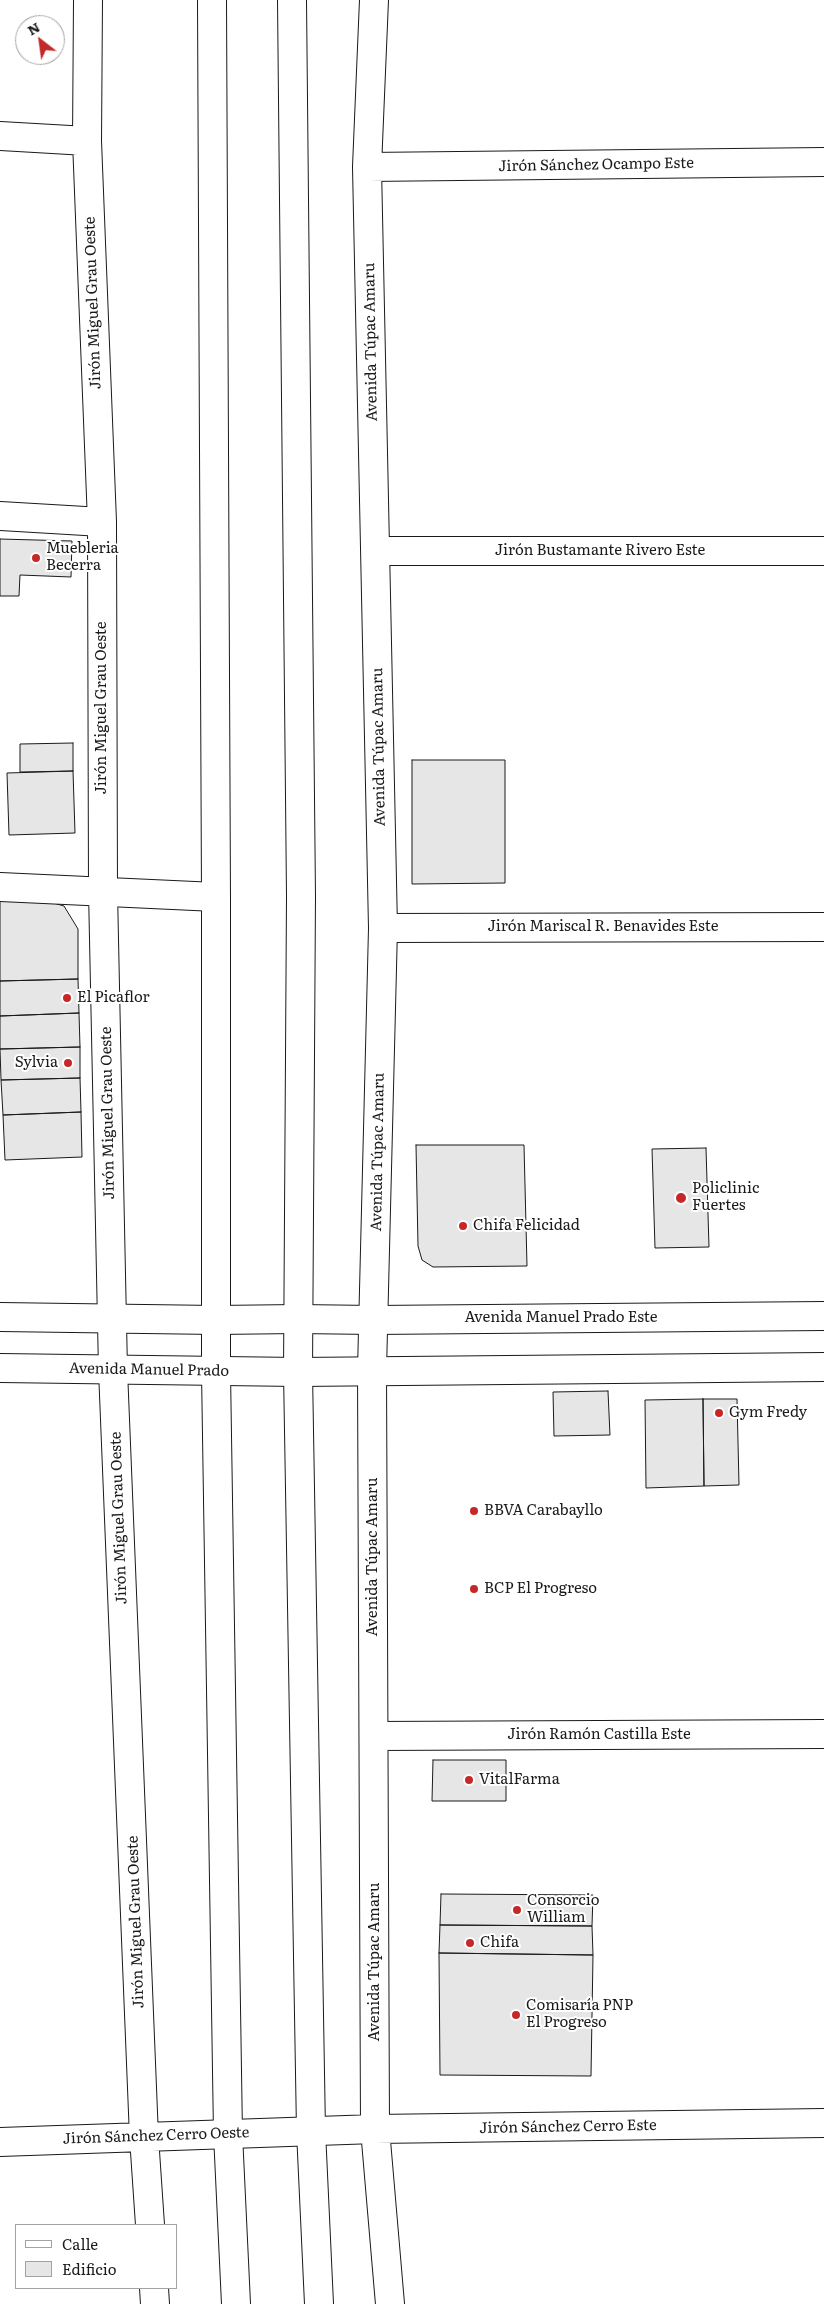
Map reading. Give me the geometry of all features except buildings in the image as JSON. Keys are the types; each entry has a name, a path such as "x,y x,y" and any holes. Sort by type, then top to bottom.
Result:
{"main road":[{"name":"Jirón Miguel Grau Oeste","path":"88,0 87,141 102,522 103,891 113,1370 144,2137 150,2224"},
{"path":"212,0 216,1372 228,2134 236,2304"},
{"path":"292,0 301,896 298,1372 311,2131 319,2304"},
{"name":"Avenida Túpac Amaru","path":"374,0 367,167 382,928 372,1370 376,2129 390,2304"},
{"path":"0,136 87,141"},
{"name":"Jirón Sánchez Ocampo Este","path":"367,167 824,162"},
{"path":"0,516 102,522"},
{"name":"Jirón Bustamante Rivero Este","path":"376,551 824,551"},
{"path":"0,887 216,897"},
{"name":"Jirón Mariscal R. Benavides Este","path":"382,928 824,927"},
{"name":"Avenida Manuel Prado Este","path":"298,1319 824,1316"},
{"path":"0,1317 216,1320 298,1319"},
{"path":"298,1372 824,1367"},
{"name":"Avenida Manuel Prado","path":"0,1368 298,1372"},
{"name":"Jirón Ramón Castilla Este","path":"375,1736 824,1734"},
{"name":"Jirón Sánchez Cerro Este","path":"311,2131 824,2123"},
{"name":"Jirón Sánchez Cerro Oeste","path":"0,2142 311,2131"},
{"path":"154,2289 155,2304"}],"place":[{"name":"Muebleria Becerra","path":"36,558"},
{"name":"El Picaflor","path":"67,998"},
{"name":"Sylvia","path":"68,1063"},
{"name":"Policlinic Fuertes","path":"681,1198"},
{"name":"Chifa Felicidad","path":"463,1226"},
{"name":"Gym Fredy","path":"719,1413"},
{"name":"BBVA Carabayllo","path":"474,1511"},
{"name":"BCP El Progreso","path":"474,1589"},
{"name":"VitalFarma","path":"469,1780"},
{"name":"Consorcio William","path":"517,1910"},
{"name":"Chifa","path":"470,1943"},
{"name":"Comisaría PNP El Progreso","path":"516,2015"}]}
